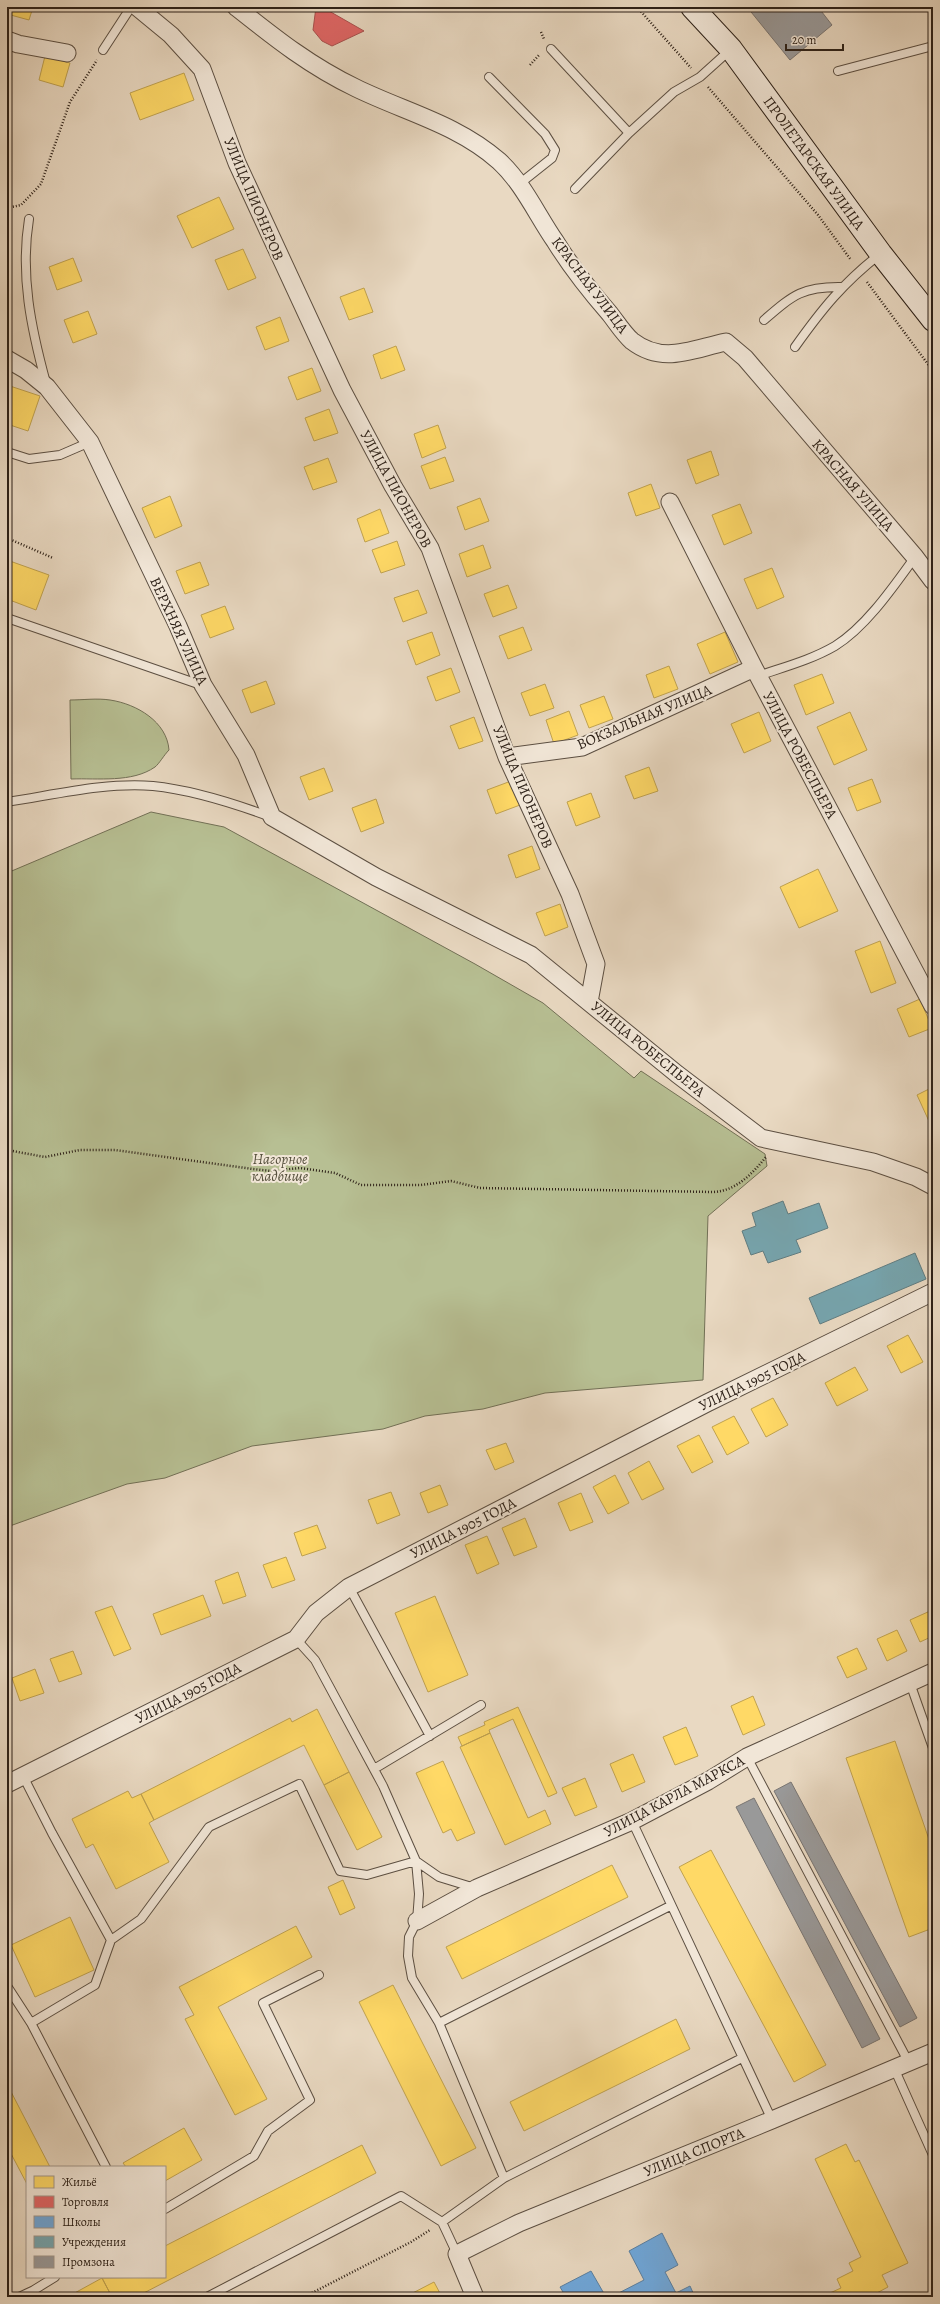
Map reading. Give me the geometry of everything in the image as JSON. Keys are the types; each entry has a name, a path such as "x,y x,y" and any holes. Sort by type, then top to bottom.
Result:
{"main road":[{"name":"ПРОЛЕТАРСКАЯ УЛИЦА","path":"692,7 731,49 881,254 933,320"}],"street":[{"name":"УЛИЦА ПИОНЕРОВ","path":"137,7 171,35 202,69 237,163 342,390 393,486 430,548 507,757 570,894 596,964 589,1002"},
{"name":"КРАСНАЯ УЛИЦА","path":"236,7 303,58 356,88 422,115 466,136 500,162 518,185 581,278 632,340 654,353 681,354 702,347 726,342 745,358 915,557 933,581"},
{"path":"7,40 18,44 67,53"},
{"name":"ВЕРХНЯЯ УЛИЦА","path":"7,359 26,370 47,387 90,442 178,626 203,685 246,755 272,817"},
{"name":"УЛИЦА РОБЕСПЬЕРА","path":"670,502 756,672 933,1006"},
{"name":"ВОКЗАЛЬНАЯ УЛИЦА","path":"507,757 582,747 756,672"},
{"name":"УЛИЦА РОБЕСПЬЕРА","path":"272,817 376,876 531,955 677,1074 761,1138 873,1162 916,1177 933,1186"},
{"name":"УЛИЦА 1905 ГОДА","path":"7,1784 296,1639 316,1613 349,1587 707,1403 933,1292"},
{"name":"УЛИЦА КАРЛА МАРКСА","path":"417,1921 477,1888 632,1821 708,1781 747,1757 933,1672"},
{"name":"УЛИЦА СПОРТА","path":"457,2254 519,2223 772,2120 933,2052"},
{"path":"457,2254 475,2297"}],"lane":[{"path":"103,50 131,7"},
{"path":"551,48 629,132"},
{"path":"575,189 629,132 674,92 700,77 731,49"},
{"path":"838,71 932,49"},
{"path":"490,76 545,134 555,150 552,158 518,185"},
{"path":"29,218 25,243 26,290 33,334 47,387"},
{"path":"795,347 823,307 859,271 881,254"},
{"path":"764,320 802,291 826,286 843,287"},
{"path":"7,452 29,459 60,455 90,442"},
{"path":"756,672 802,662 836,645 861,624 896,584 915,557"},
{"path":"7,618 203,685"},
{"path":"7,802 103,788 152,786 220,799 272,817"},
{"path":"349,1587 430,1736"},
{"path":"296,1639 316,1660 374,1769 416,1861 418,1894 417,1921 409,1937 408,1956 412,1978 439,2022 504,2178"},
{"path":"910,1683 933,1748"},
{"path":"374,1769 481,1705"},
{"path":"747,1757 902,2066 933,2155"},
{"path":"23,1776 52,1833 111,1940"},
{"path":"31,2023 95,1985 111,1940 141,1919 209,1827 299,1784 340,1871 367,1875 416,1861"},
{"path":"632,1821 670,1906 772,2120"},
{"path":"416,1861 439,1877 477,1888"},
{"path":"439,2022 670,1906"},
{"path":"166,2208 254,2156 268,2131 310,2100 263,2003 318,1975"},
{"path":"7,1986 31,2023 105,2166"},
{"path":"442,2222 504,2178 742,2058"},
{"path":"207,2297 401,2196 442,2222 457,2254"},
{"path":"19,2297 36,2293 55,2278"}],"path":[{"path":"637,7 700,77 818,215 933,371"},
{"path":"7,208 21,205 41,184 70,102 103,50"},
{"path":"7,538 53,558"},
{"path":"7,1150 45,1157 80,1150 114,1150 265,1170 300,1168 335,1173 361,1185 421,1185 451,1181 480,1188 713,1192 723,1191 746,1179 780,1142"},
{"path":"304,2297 412,2242 442,2222"}],"green space":[{"path":"70,700 110,700 120,702 140,710 157,723 163,731 169,750 155,767 136,775 114,779 71,779"},
{"name":"Нагорное кладбище","path":"151,812 224,827 475,964 543,1003 634,1078 641,1071 765,1154 767,1166 708,1216 703,1380 545,1393 483,1409 425,1416 383,1429 252,1446 165,1478 127,1484 7,1527 7,873"}],"building: Жильё":[{"path":"7,7 33,7 29,20 7,14"},
{"path":"45,56 70,63 63,87 39,80"},
{"path":"7,60 10,61 7,73"},
{"path":"184,73 194,100 140,120 130,93"},
{"path":"219,197 234,229 192,248 177,216"},
{"path":"243,249 256,278 228,290 215,260"},
{"path":"73,258 82,281 57,290 49,267"},
{"path":"364,288 373,312 349,320 340,297"},
{"path":"88,311 97,334 73,343 64,320"},
{"path":"280,317 289,341 265,350 256,327"},
{"path":"396,346 405,370 381,379 373,355"},
{"path":"312,368 321,391 297,400 288,377"},
{"path":"7,385 40,396 28,431 7,424"},
{"path":"329,409 338,433 314,441 305,418"},
{"path":"438,425 446,448 422,458 414,434"},
{"path":"711,451 719,475 696,484 687,460"},
{"path":"445,457 454,481 430,489 421,466"},
{"path":"328,458 337,482 313,490 304,467"},
{"path":"651,484 660,508 636,516 628,493"},
{"path":"170,496 182,526 155,538 142,508"},
{"path":"480,498 489,521 465,530 457,507"},
{"path":"740,504 752,533 724,545 712,515"},
{"path":"380,509 389,533 365,542 357,519"},
{"path":"397,541 405,565 381,573 372,550"},
{"path":"483,545 491,568 467,577 459,554"},
{"path":"7,560 49,575 36,610 7,599"},
{"path":"200,562 209,585 185,594 176,571"},
{"path":"772,568 784,597 757,609 744,579"},
{"path":"508,585 517,608 493,617 484,594"},
{"path":"418,590 427,613 403,622 394,598"},
{"path":"225,606 234,629 210,638 201,615"},
{"path":"523,627 532,650 508,659 499,636"},
{"path":"432,632 440,655 416,665 407,641"},
{"path":"725,632 738,662 710,674 697,644"},
{"path":"669,666 678,689 654,698 646,675"},
{"path":"451,668 460,692 436,701 427,677"},
{"path":"822,674 834,703 806,715 794,685"},
{"path":"266,681 275,704 251,713 242,690"},
{"path":"545,684 554,708 530,716 521,693"},
{"path":"604,696 613,719 589,728 580,705"},
{"path":"569,711 578,735 554,744 546,720"},
{"path":"759,712 771,741 744,753 731,724"},
{"path":"850,712 867,750 834,765 817,727"},
{"path":"474,717 483,741 459,749 450,726"},
{"path":"649,767 658,791 634,799 625,776"},
{"path":"324,768 333,791 309,800 300,777"},
{"path":"872,779 881,802 857,811 848,788"},
{"path":"511,781 520,805 496,814 487,790"},
{"path":"591,793 600,817 576,826 567,802"},
{"path":"376,799 384,823 361,832 352,808"},
{"path":"532,846 540,869 516,878 508,855"},
{"path":"818,869 838,911 799,928 780,887"},
{"path":"560,904 568,927 545,936 536,913"},
{"path":"880,941 896,983 871,993 855,951"},
{"path":"920,999 932,1028 909,1037 897,1009"},
{"path":"933,1087 933,1130 917,1095"},
{"path":"908,1335 923,1362 901,1373 887,1346"},
{"path":"855,1367 868,1390 837,1406 825,1383"},
{"path":"773,1398 788,1425 766,1437 751,1409"},
{"path":"734,1416 749,1443 727,1455 712,1427"},
{"path":"699,1435 713,1462 692,1473 677,1446"},
{"path":"506,1443 514,1462 495,1470 486,1450"},
{"path":"649,1461 664,1489 642,1500 628,1473"},
{"path":"615,1475 629,1503 608,1514 593,1487"},
{"path":"440,1485 448,1505 428,1513 420,1493"},
{"path":"391,1492 400,1515 377,1524 368,1500"},
{"path":"581,1493 593,1522 570,1531 558,1503"},
{"path":"525,1518 537,1547 514,1556 502,1528"},
{"path":"317,1525 326,1548 302,1556 294,1533"},
{"path":"487,1536 499,1564 477,1574 465,1545"},
{"path":"286,1557 295,1580 272,1588 263,1565"},
{"path":"238,1572 246,1596 223,1604 215,1581"},
{"path":"203,1595 211,1616 161,1635 153,1614"},
{"path":"435,1596 468,1675 428,1692 395,1613"},
{"path":"112,1606 131,1649 114,1656 95,1612"},
{"path":"930,1611 933,1617 933,1636 920,1642 910,1620"},
{"path":"897,1630 907,1651 887,1661 877,1639"},
{"path":"857,1648 867,1669 847,1678 837,1657"},
{"path":"73,1651 82,1674 59,1682 50,1659"},
{"path":"35,1669 44,1693 20,1701 12,1678"},
{"path":"753,1696 765,1725 743,1735 731,1706"},
{"path":"518,1707 557,1793 548,1797 513,1719 489,1730 490,1733 462,1746 458,1737 485,1725 484,1722"},
{"path":"317,1709 349,1772 324,1785 304,1745 154,1820 141,1794 290,1718 292,1722"},
{"path":"686,1727 698,1756 675,1765 663,1737"},
{"path":"490,1733 528,1818 545,1810 551,1824 505,1845 460,1747"},
{"path":"895,1741 933,1851 933,1928 909,1937 846,1758"},
{"path":"633,1754 645,1782 622,1792 610,1764"},
{"path":"443,1761 475,1833 457,1841 451,1829 443,1833 416,1773"},
{"path":"349,1772 382,1837 357,1850 324,1785"},
{"path":"585,1778 597,1807 575,1816 562,1788"},
{"path":"128,1791 132,1798 141,1794 154,1820 149,1823 169,1862 116,1889 93,1844 86,1848 72,1819"},
{"path":"711,1850 826,2065 794,2082 679,1867"},
{"path":"612,1865 628,1897 462,1979 446,1947"},
{"path":"343,1880 355,1908 340,1915 328,1887"},
{"path":"70,1917 94,1970 35,1997 11,1945"},
{"path":"296,1926 312,1957 218,2007 267,2099 235,2115 185,2019 194,2015 179,1987"},
{"path":"393,1985 476,2148 441,2166 359,2002"},
{"path":"676,2019 690,2049 524,2131 510,2102"},
{"path":"7,2084 49,2166 26,2166 26,2182 7,2146"},
{"path":"184,2128 202,2160 166,2180 166,2166 125,2166 123,2163"},
{"path":"846,2144 855,2162 859,2160 908,2263 882,2275 888,2287 873,2295 874,2297 821,2297 841,2288 837,2279 853,2271 849,2263 861,2257 815,2159"},
{"path":"362,2145 376,2173 136,2297 112,2297 102,2278 166,2278 166,2245"},
{"path":"102,2278 112,2297 72,2297 71,2295"},
{"path":"434,2282 442,2297 405,2297"}],"building: Торговля":[{"path":"316,7 322,7 364,31 332,46 322,41 313,30"}],"building: Школы":[{"path":"662,2233 678,2265 665,2272 676,2293 690,2286 695,2297 611,2297 644,2280 629,2251"},
{"path":"591,2271 606,2297 566,2297 560,2287"}],"building: Учреждения":[{"path":"783,1201 788,1214 819,1203 828,1228 796,1240 801,1252 768,1263 763,1251 751,1255 742,1231 756,1226 752,1213"},
{"path":"915,1253 926,1279 820,1324 809,1298"}],"building: Промзона":[{"path":"747,7 818,7 832,25 790,60"},
{"path":"791,1782 917,2018 900,2027 774,1791"},
{"path":"754,1798 880,2039 862,2048 736,1807"}]}
